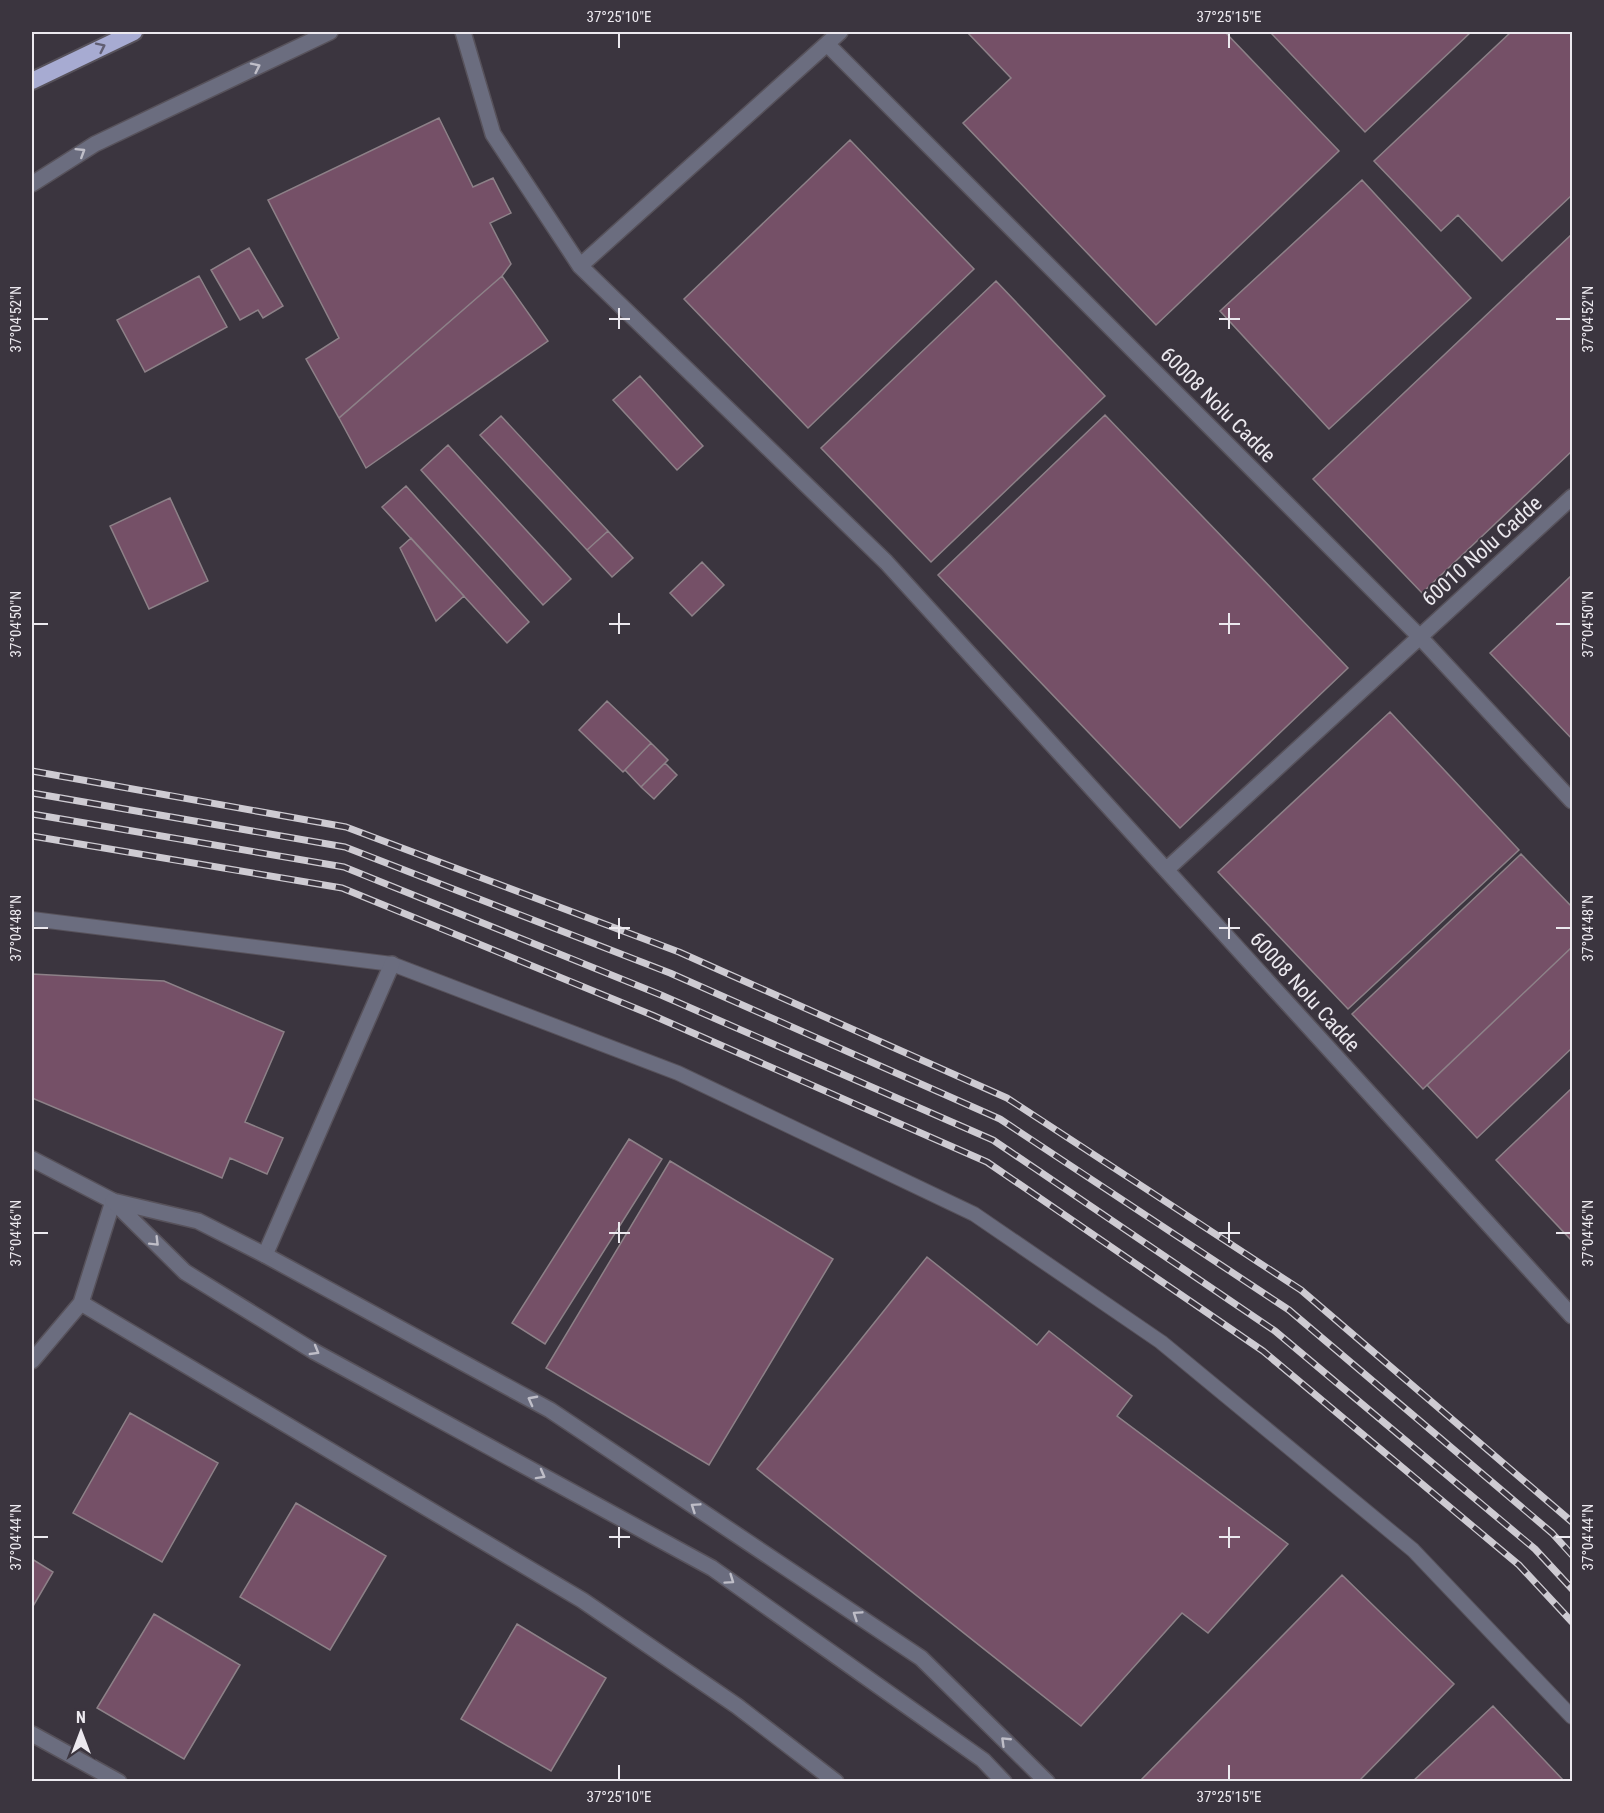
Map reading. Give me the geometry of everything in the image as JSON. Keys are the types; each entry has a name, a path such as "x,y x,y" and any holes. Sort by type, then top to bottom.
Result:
{"highway":[{"path":"32,81 134,32"},
{"path":"32,91 68,64"}],"street":[{"path":"32,184 95,144 330,32"},
{"name":"60008 Nolu Cadde","path":"463,32 493,134 580,266 886,562 1572,1316"},
{"path":"580,266 840,32"},
{"name":"60008 Nolu Cadde","path":"827,44 1419,636 1572,801"},
{"name":"60010 Nolu Cadde","path":"1166,870 1572,496"},
{"path":"265,1255 392,964"},
{"path":"32,1159 113,1201 198,1221 550,1410 921,1658 1047,1782"},
{"path":"32,1360 81,1303 113,1201"},
{"path":"113,1201 186,1272 315,1352 712,1568 983,1760 1004,1782"},
{"path":"81,1303 582,1600 737,1706 836,1782"},
{"path":"32,1734 119,1782"}],"lane":[{"path":"32,919 392,964 678,1073 974,1214 1161,1342 1413,1550 1572,1717"}],"building":[{"path":"967,32 1225,32 1339,151 1156,325 963,123 1011,78"},
{"path":"1270,32 1471,32 1365,132"},
{"path":"1511,32 1572,32 1572,195 1502,261 1458,215 1441,231 1374,161"},
{"path":"439,118 473,187 493,178 511,213 490,223 511,264 502,276 339,418 306,359 339,338 268,200"},
{"path":"850,140 974,269 808,428 684,299"},
{"path":"1362,180 1471,298 1329,429 1220,311"},
{"path":"1572,234 1572,451 1422,593 1313,479"},
{"path":"249,248 283,306 263,318 258,310 240,320 211,270"},
{"path":"199,276 227,327 145,372 117,320"},
{"path":"502,276 548,341 366,468 339,418"},
{"path":"996,281 1105,396 931,562 821,448"},
{"path":"640,376 703,446 677,470 613,400"},
{"path":"1105,415 1348,668 1180,828 938,575"},
{"path":"501,416 608,531 587,550 480,435"},
{"path":"448,445 571,579 543,605 421,470"},
{"path":"406,486 529,622 507,643 382,507"},
{"path":"170,498 208,581 149,609 110,526"},
{"path":"608,531 633,558 612,577 587,550"},
{"path":"411,538 464,596 436,621 400,548"},
{"path":"702,562 724,585 692,616 670,593"},
{"path":"1572,575 1572,739 1490,653"},
{"path":"607,701 651,743 623,772 579,730"},
{"path":"1390,712 1519,850 1348,1009 1218,872"},
{"path":"651,743 668,760 641,787 625,770"},
{"path":"665,763 677,775 654,799 641,787"},
{"path":"1521,854 1572,907 1572,947 1423,1089 1352,1014"},
{"path":"1572,947 1572,1048 1477,1138 1427,1085"},
{"path":"32,974 164,981 284,1032 245,1122 283,1138 267,1174 230,1158 222,1178 32,1098"},
{"path":"1572,1088 1572,1241 1496,1160"},
{"path":"629,1139 662,1159 545,1344 512,1323"},
{"path":"670,1161 833,1259 709,1465 546,1368"},
{"path":"927,1257 1037,1345 1049,1331 1132,1396 1117,1416 1288,1544 1208,1633 1182,1613 1081,1726 757,1469"},
{"path":"130,1413 218,1463 162,1562 73,1513"},
{"path":"296,1503 386,1556 330,1650 240,1597"},
{"path":"32,1559 53,1572 32,1608"},
{"path":"1342,1575 1454,1684 1358,1782 1139,1782"},
{"path":"154,1614 240,1665 184,1759 97,1708"},
{"path":"517,1624 606,1678 551,1771 461,1719"},
{"path":"1493,1706 1565,1782 1412,1782"}],"railway":[{"path":"32,771 346,827 679,952 1007,1098 1301,1290 1572,1522"},
{"path":"32,793 345,847 670,973 1000,1119 1289,1310 1552,1533 1572,1555"},
{"path":"32,814 344,867 661,995 993,1140 1275,1331 1535,1549 1572,1589"},
{"path":"32,836 342,888 652,1015 987,1162 1263,1351 1519,1565 1572,1622"}]}
